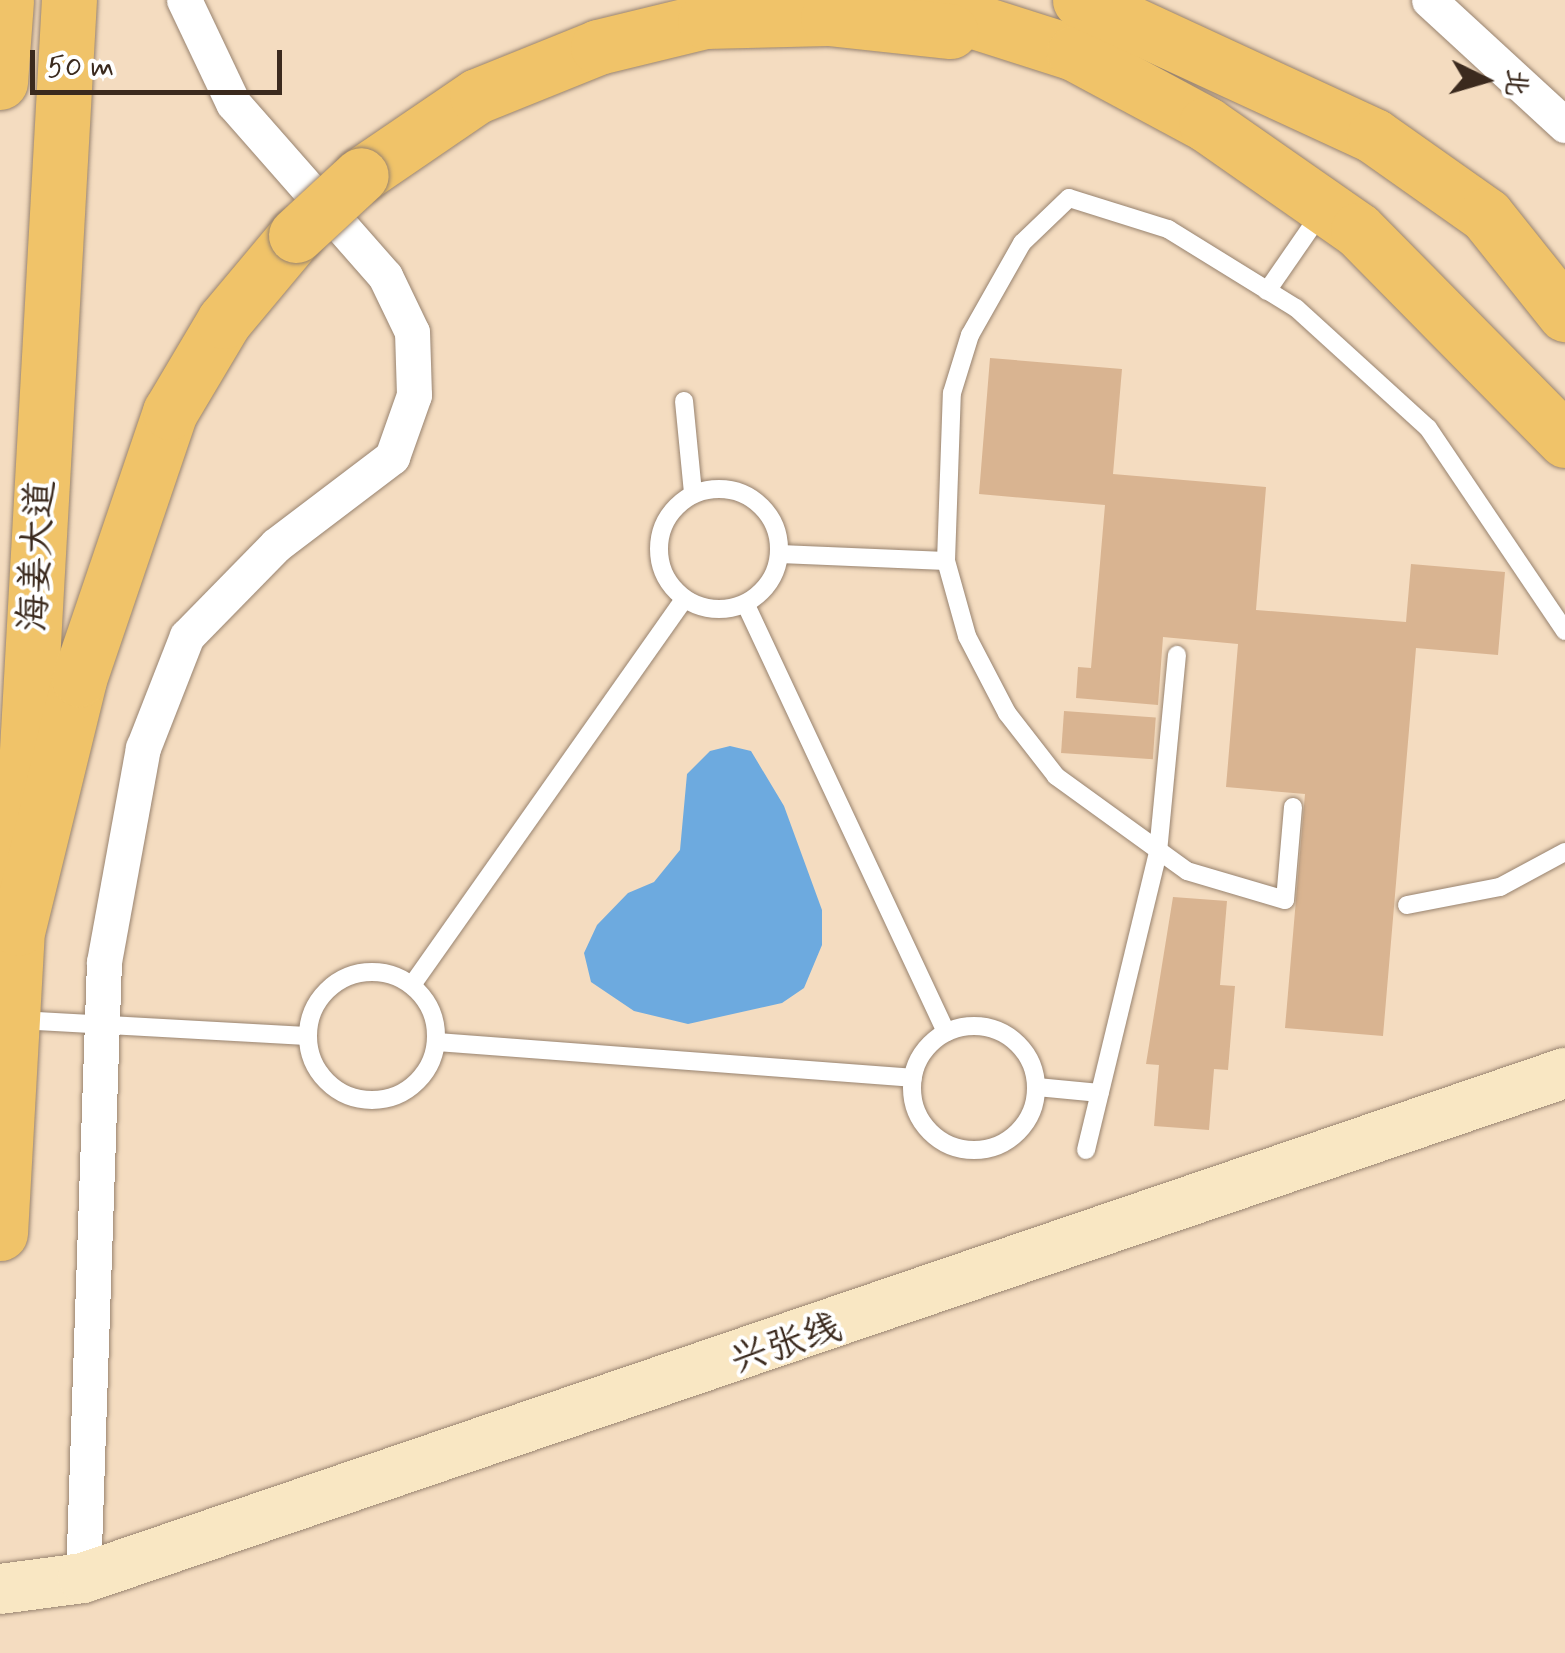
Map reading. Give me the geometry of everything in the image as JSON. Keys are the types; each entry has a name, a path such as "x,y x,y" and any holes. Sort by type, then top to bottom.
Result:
{"main road":[{"path":"0,82 6,0"},
{"name":"海姜大道","path":"0,1233 5,1020 18,928 69,0"},
{"path":"908,0 1074,53 1206,124 1326,207 1537,403 1565,440"},
{"path":"1020,0 1102,13 1374,136 1486,215 1565,314"},
{"path":"18,928 78,679 170,412 224,321 296,234 361,175 476,96 598,47 705,21 828,18 1074,53"},
{"name":"兴张线","path":"0,1589 83,1578 1565,1073"}],"street":[{"path":"83,1578 100,1020 142,748 187,636 276,545 392,457 414,396 412,332 384,276 233,103 184,0"},
{"path":"1429,0 1565,125"}],"lane":[{"path":"1293,807 1284,900 1158,852 1056,776 1007,713 967,636 946,561 952,393 970,335 1022,243 1069,198 1168,229 1267,290 1428,428 1565,631"},
{"path":"1267,290 1326,207"},
{"path":"684,402 693,494"},
{"path":"718,488 764,507 780,554 775,574 746,604 704,608 684,600 667,581 659,544 673,509 693,494 718,488"},
{"path":"780,554 946,561"},
{"path":"412,985 684,600"},
{"path":"746,604 946,1032"},
{"path":"1086,1150 1158,852 1176,654"},
{"path":"1407,905 1500,887 1565,852"},
{"path":"367,972 412,985 431,1011 436,1042 428,1069 383,1100 330,1086 308,1036 325,993 344,978 367,972"},
{"path":"5,1020 100,1020 308,1036"},
{"path":"946,1032 1006,1034 1023,1048 1037,1087 1021,1129 981,1150 958,1148 922,1122 913,1078 946,1032"},
{"path":"436,1042 913,1078"},
{"path":"1037,1087 1100,1093"}],"water":[{"path":"730,746 751,751 784,806 822,910 822,945 804,988 782,1003 688,1024 634,1011 591,982 584,953 597,925 628,893 654,882 680,850 687,774 710,751"}],"building":[{"path":"990,358 1122,369 1113,474 1266,487 1256,610 1406,622 1411,564 1505,572 1498,655 1416,648 1383,1036 1285,1028 1305,794 1226,787 1238,644 1163,637 1158,705 1076,698 1078,667 1091,668 1105,505 979,494"},
{"path":"1064,711 1156,717 1153,759 1061,753"},
{"path":"1173,897 1227,901 1220,985 1235,986 1228,1070 1214,1069 1209,1130 1154,1126 1159,1065 1146,1064"}]}
